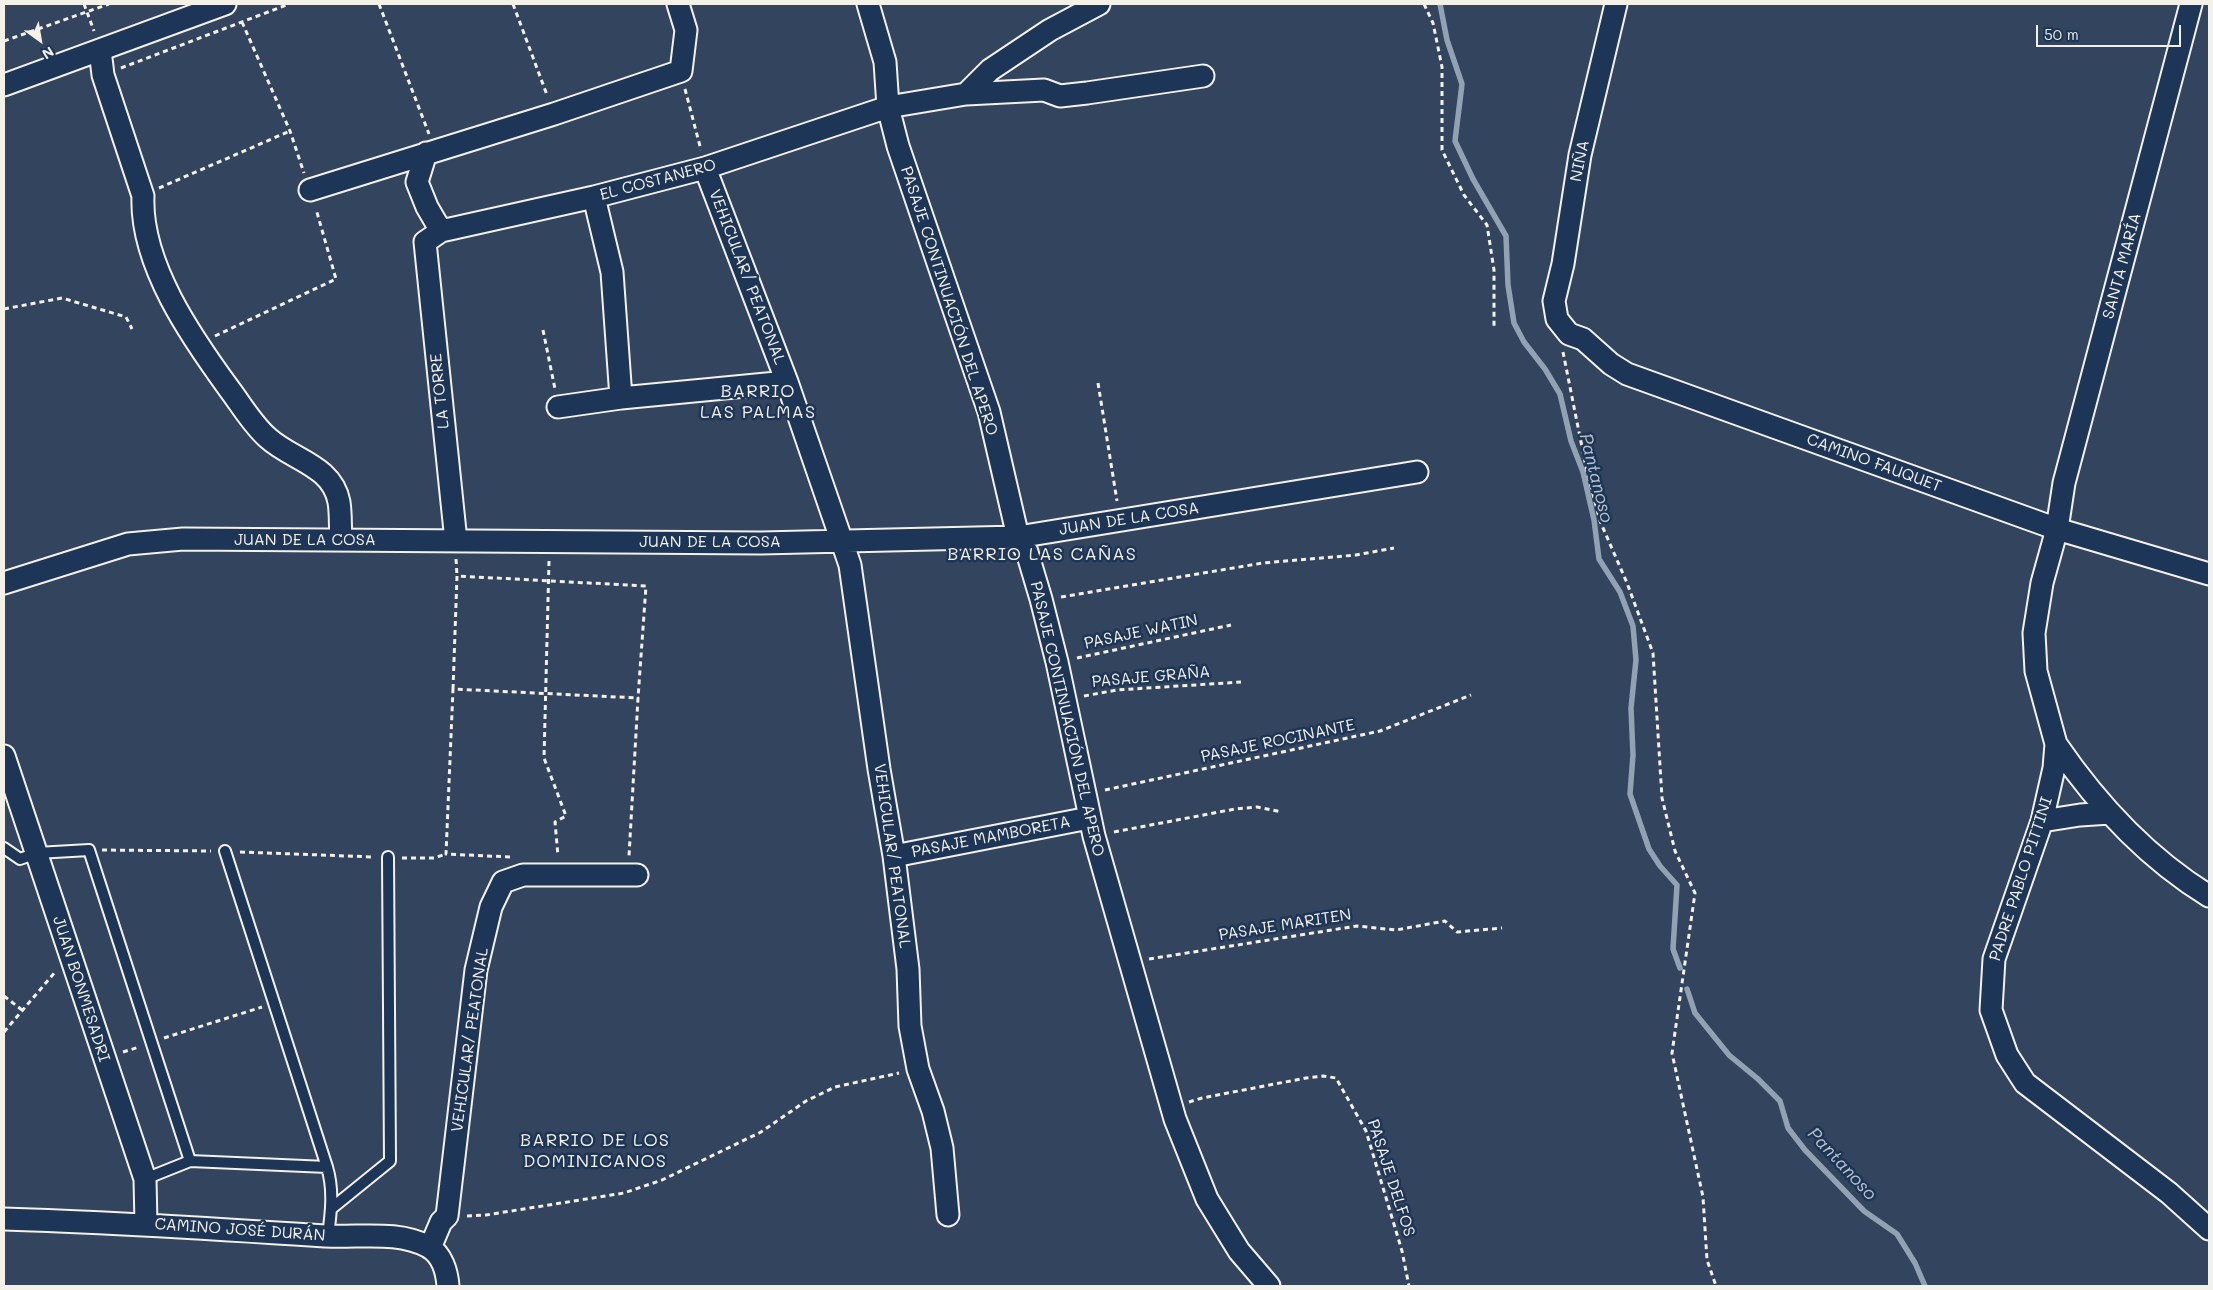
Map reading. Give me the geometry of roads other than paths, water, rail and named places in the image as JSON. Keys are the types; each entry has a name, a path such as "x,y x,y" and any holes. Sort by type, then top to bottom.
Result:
{"street":[{"path":"4,85 225,4"},
{"path":"310,190 554,114 681,71 686,30 678,4"},
{"name":"PASAJE CONTINUACIÓN DEL APERO","path":"868,4 884,62 888,107 898,146 989,412 1018,537 1026,552 1041,600 1092,827 1175,1119 1207,1199 1239,1251 1269,1286"},
{"path":"966,94 990,70 1050,30 1099,4"},
{"name":"NIÑA","path":"1557,319 1554,301 1563,264 1580,155 1616,4"},
{"name":"SANTA MARÍA","path":"2057,529 2064,483 2191,4"},
{"path":"100,50 103,75 143,196 142,210 156,263 175,306 197,344 256,425 268,438 292,456 316,468 328,478 339,503 341,540"},
{"path":"888,107 966,94 1044,90 1060,96 1203,76"},
{"name":"EL COSTANERO","path":"433,236 705,168 888,107"},
{"path":"431,152 417,182 426,207 433,236"},
{"name":"VEHICULAR/ PEATONAL","path":"705,168 787,382 850,564 879,769 894,856 908,969 910,1026 918,1069 933,1111 942,1148 948,1215"},
{"path":"373,170 417,182"},
{"path":"594,197 612,272 621,398"},
{"name":"LA TORRE","path":"433,236 456,541"},
{"name":"CAMINO FAUQUET","path":"1557,319 1569,334 1582,339 1611,364 1627,374 2057,529 2209,574"},
{"path":"558,407 621,398 787,382"},
{"name":"JUAN DE LA COSA","path":"4,583 128,544 183,539 761,542 1018,537 1417,472"},
{"name":"PADRE PABLO PITTINI","path":"2057,529 2042,583 2034,633 2036,671 2056,744 2054,768 2042,821 1994,959 1991,1010 2007,1055 2026,1083 2169,1193 2209,1229"},
{"path":"2056,744 2076,773 2110,813 2150,854 2182,879 2209,896"},
{"name":"JUAN BONMESADRI","path":"4,756 145,1179 146,1224"},
{"path":"2042,821 2080,815 2110,813"},
{"name":"PASAJE MAMBORETA","path":"894,856 1092,827"},
{"name":"VEHICULAR/ PEATONAL","path":"430,1248 441,1222 447,1216 476,970 491,907 503,882 523,875 633,868"},
{"name":"CAMINO JOSÉ DURÁN","path":"4,1219 146,1224 328,1236 401,1237 430,1248"},
{"path":"430,1248 442,1260 448,1286"}],"lane":[{"path":"4,848 20,859 37,853 89,850 190,1160"},
{"path":"225,851 330,1176 332,1208 328,1236"},
{"path":"332,1208 390,1161 388,857"},
{"path":"145,1179 190,1160 327,1168"}],"waterway":[{"name":"Pantanoso","path":"1440,4 1447,40 1462,84 1455,141 1473,179 1506,236 1508,285 1514,323 1524,342 1545,369 1560,394 1571,441 1583,472 1594,520 1599,559 1620,592 1633,626 1636,660 1631,708 1633,755 1630,794 1649,849 1660,866 1677,885 1673,949 1680,968"},
{"name":"Pantanoso","path":"1687,989 1695,1013 1729,1055 1757,1078 1780,1101 1788,1128 1805,1150 1864,1211 1897,1234 1915,1263 1925,1286"}],"district":[{"name":"BARRIO LAS PALMAS","path":"758,401"},
{"name":"BARRIO LAS CAÑAS","path":"1042,554"},
{"name":"BARRIO DE LOS DOMINICANOS","path":"595,1150"}]}
